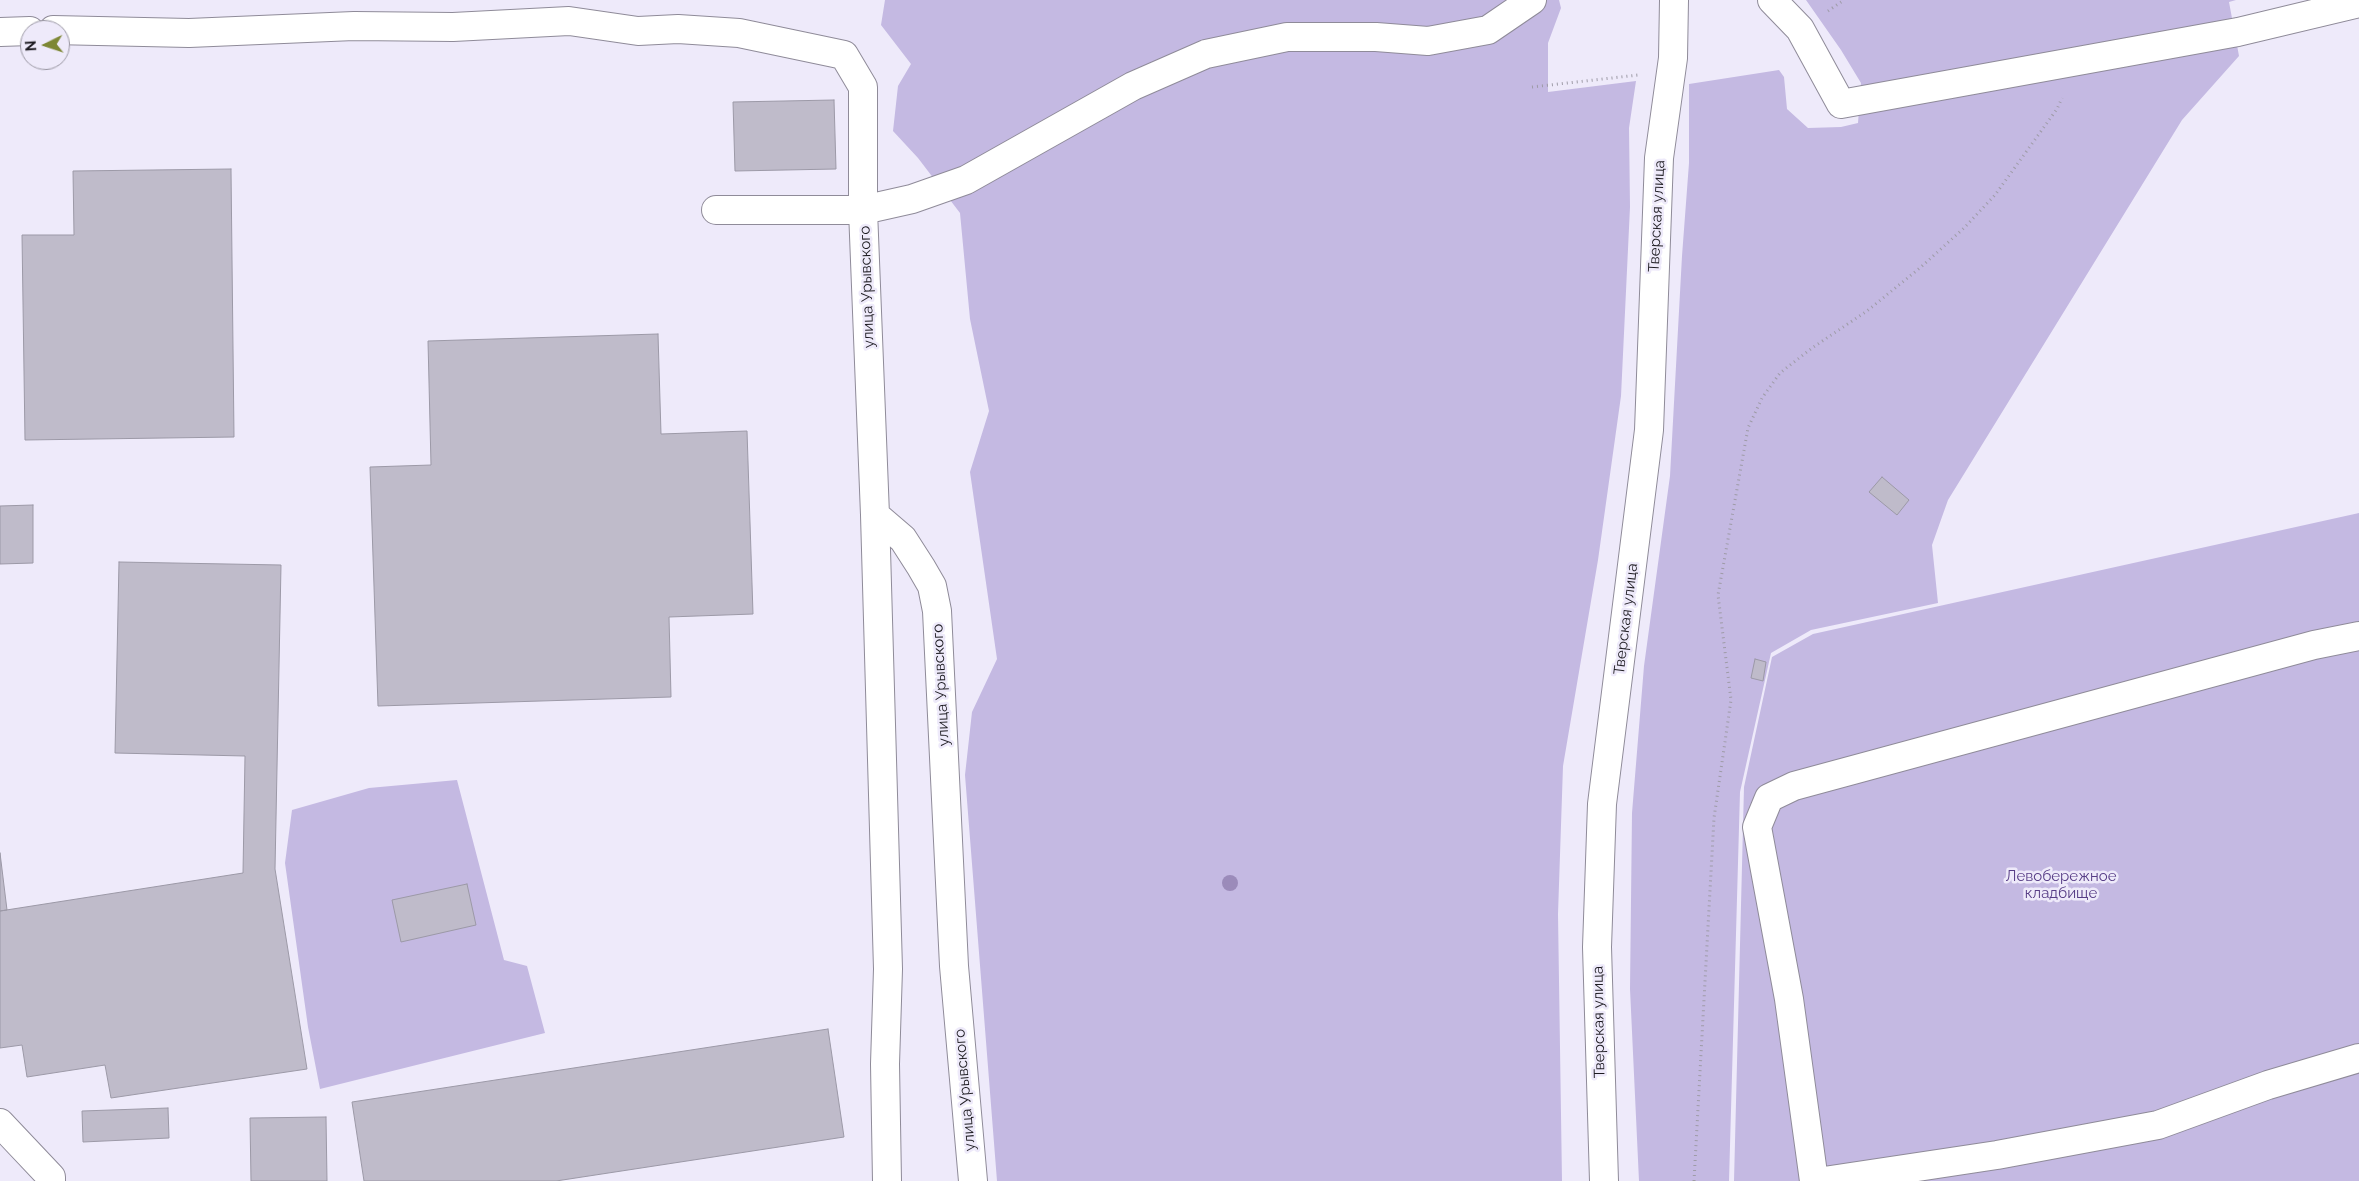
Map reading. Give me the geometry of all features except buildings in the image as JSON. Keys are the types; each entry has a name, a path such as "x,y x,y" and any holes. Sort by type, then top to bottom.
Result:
{"street":[{"path":"716,210 864,210 912,199 966,180 1133,86 1206,54 1287,37 1376,37 1428,41 1488,30 1532,0"},
{"name":"Тверская улица","path":"1604,1181 1597,947 1602,804 1649,430 1659,158 1673,58 1674,0"},
{"path":"1772,0 1800,29 1842,104 2238,32 2359,4"},
{"name":"улица Урывского","path":"70,30 189,33 354,26 453,27 569,21 638,32 678,29 739,33 844,55 863,87 864,210 875,515 903,539 932,586 937,611 954,966 973,1181"},
{"path":"0,32 20,31"},
{"path":"875,515 888,970 885,1064 887,1181"},
{"path":"1814,1181 1789,999 1757,827 1769,798 1794,786 2314,645 2359,636"},
{"path":"1824,1181 1997,1155 2158,1125 2268,1085 2359,1058"},
{"path":"0,1123 51,1177 51,1181"}],"path":[{"path":"1694,1181 1714,818 1731,700 1718,595 1748,428 1762,398 1780,373 1812,348 1867,312 1964,228 1995,195 2057,109 2080,61"},
{"path":"1532,87 1642,75"}],"green space":[{"path":"885,0 1559,0 1561,8 1548,43 1548,92 1636,81 1629,128 1630,207 1621,396 1598,560 1563,766 1558,914 1562,1181 997,1181 965,775 972,712 997,659 970,472 989,411 970,319 960,213 918,158 893,131 898,86 911,64 881,25"},
{"path":"1806,0 2236,0 2229,2 2239,56 2182,120 1948,500 1932,545 1938,603 1811,630 1771,653 1740,792 1729,1181 1639,1181 1630,989 1632,813 1644,666 1670,476 1689,163 1689,84 1779,70 1784,77 1787,109 1808,128 1841,127 1858,123 1861,83 1841,50"},
{"name":"Левобережное кладбище","path":"2359,513 2359,1181 1734,1181 1744,787 1772,657 1813,634"},
{"path":"457,780 504,960 527,966 545,1033 320,1089 308,1027 285,863 292,810 369,788"}]}
